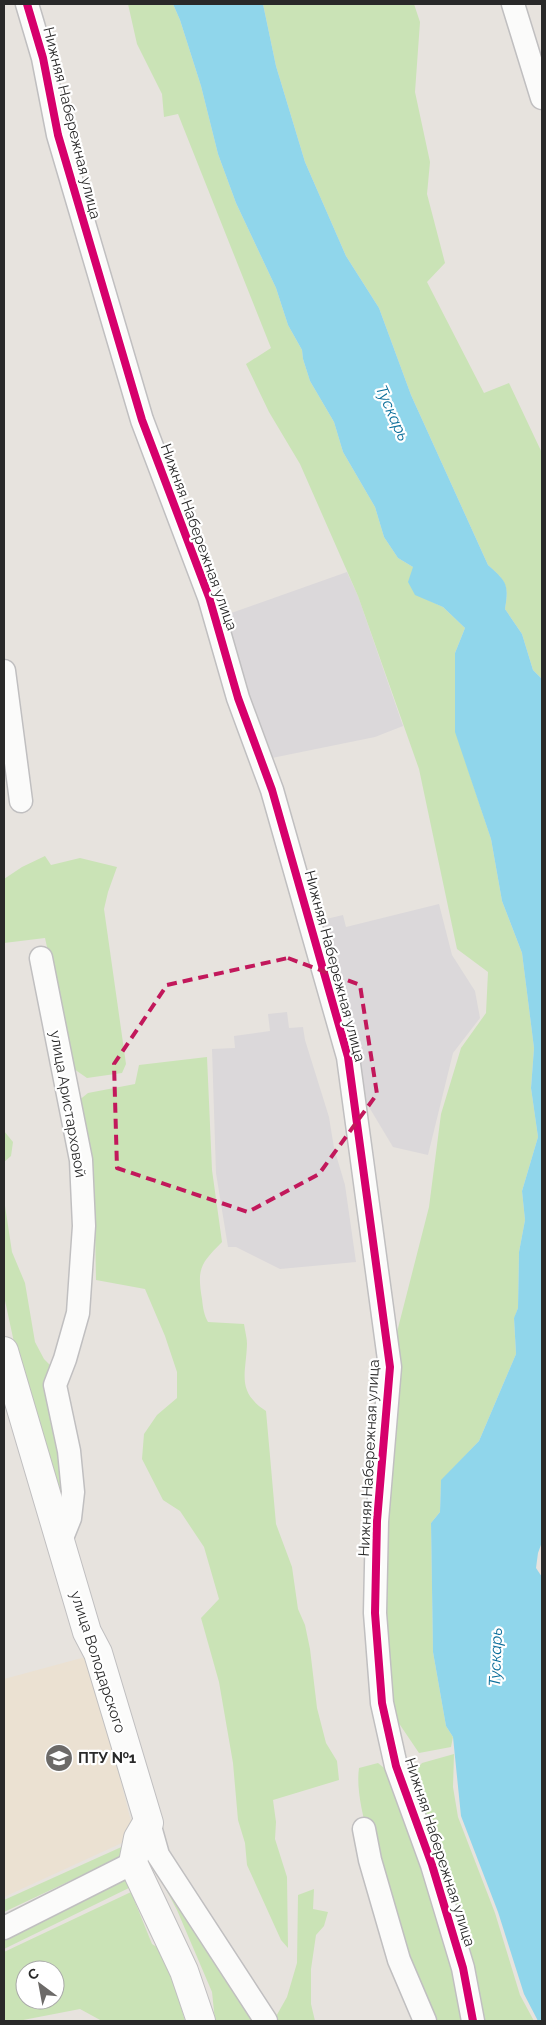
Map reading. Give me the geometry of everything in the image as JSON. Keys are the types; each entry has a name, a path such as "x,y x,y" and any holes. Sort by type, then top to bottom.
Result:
{"street":[{"name":"Нижняя Набережная улица","path":"26,4 43,58 60,144 133,392 209,598 238,698 272,790 348,1057 390,1367 377,1521 376,1613 382,1703 396,1766 432,1865 463,1968 473,2021"},
{"path":"513,4 542,98"},
{"path":"4,671 21,801"},
{"name":"улица Аристарховой","path":"41,958 81,1160 84,1226 78,1313 55,1386 68,1451 73,1492 70,1518 60,1543"},
{"name":"улица Володарского","path":"4,1350 87,1632 98,1653 149,1823"},
{"path":"201,2021 184,1971 134,1863 138,1838 149,1823 158,1856 266,2021"},
{"path":"364,1828 370,1860 399,1960 425,2021"},
{"path":"4,1928 134,1863"}],"highlighted area":[{"path":"288,958 360,985 377,1094 319,1174 248,1212 117,1168 114,1064 167,985"}],"shaded area":[{"path":"347,572 358,596 403,726 375,737 267,759 253,708 220,617"},
{"path":"439,904 452,955 475,991 480,1018 453,1053 428,1155 393,1147 366,1102 354,1037 322,920 343,915 346,927"},
{"path":"287,1012 289,1028 303,1027 305,1040 329,1117 334,1148 345,1185 356,1262 280,1269 236,1247 228,1247 216,1173 212,1049 235,1048 234,1036 270,1031 268,1014"},
{"name":"ПТУ №1","path":"89,1656 135,1837 4,1897 4,1679"}],"green space":[{"path":"128,4 173,4 201,86 218,154 236,203 276,288 288,325 302,350 310,381 334,422 343,452 375,507 384,537 398,558 413,567 415,594 443,607 465,628 455,653 464,757 491,839 502,901 522,953 534,1048 531,1088 538,1137 522,1191 525,1220 519,1252 518,1308 514,1319 516,1354 479,1441 441,1481 440,1512 431,1523 433,1652 446,1726 453,1737 451,1747 419,1753 394,1716 390,1696 382,1530 396,1336 429,1207 441,1114 461,1048 486,1013 488,972 457,949 419,769 358,596 300,464 269,412 246,364 271,348 178,114 164,117 162,94 137,44"},
{"path":"263,4 414,4 420,22 415,92 430,162 427,194 445,263 427,282 484,393 509,383 542,453 542,679 533,670 522,634 505,609 507,594 505,584 499,575 488,565 411,395 379,308 346,256 305,162 276,66"},
{"path":"45,856 51,865 80,858 117,867 104,909 126,1064 122,1073 87,1078 74,1069 45,938 4,943 4,879 22,867"},
{"path":"207,1057 212,1170 222,1242 209,1256 200,1274 203,1308 208,1322 244,1324 247,1344 245,1382 250,1396 266,1411 276,1524 292,1567 298,1609 305,1625 310,1649 317,1708 326,1743 337,1761 339,1780 273,1800 276,1822 275,1839 287,1877 288,1948 281,1940 247,1865 245,1843 238,1820 233,1763 219,1682 201,1618 219,1599 204,1547 180,1511 163,1500 142,1459 144,1434 157,1415 177,1398 177,1372 165,1336 145,1289 96,1280 94,1175 78,1101 88,1093 135,1084 139,1065"},
{"path":"4,1131 13,1142 11,1156 4,1162"},
{"path":"4,1199 12,1252 25,1283 35,1342 44,1359 55,1370 62,1445 63,1513 15,1347 4,1296"},
{"path":"454,1754 453,1787 458,1817 495,1913 520,1995 534,2021 485,2021 476,1972 463,1928 417,1809 420,1791 415,1771 422,1763"},
{"path":"378,1763 389,1772 456,1969 466,2021 433,2021 424,2003 372,1849 363,1814 358,1782 359,1768"},
{"path":"128,1844 121,1855 108,1863 4,1912 4,1900"},
{"path":"153,1865 253,2021 215,2021 212,1992 177,1910"},
{"path":"128,1876 133,1886 4,1949 4,1936"},
{"path":"314,1889 313,1909 328,1912 324,1926 316,1935 311,1969 311,2004 315,2021 275,2021 287,1997 297,1963 298,1895"},
{"path":"131,1892 152,1944 166,1953 185,2021 102,2021 80,2009 18,2021 4,2021 4,1952"}],"water":[{"name":"Тускарь","path":"173,4 263,4 276,66 305,162 346,256 379,308 411,395 488,565 505,584 507,594 505,609 522,634 533,670 542,679 542,1542 536,1568 542,1577 542,2021 538,2021 524,1994 498,1912 461,1816 453,1737 446,1726 433,1652 431,1523 440,1512 441,1480 479,1441 516,1354 514,1318 518,1308 519,1252 525,1220 522,1191 538,1137 531,1088 534,1048 522,953 502,901 491,839 455,732 455,653 465,628 443,607 415,595 408,582 413,567 398,558 384,537 375,507 343,452 334,422 310,381 302,350 288,325 276,288 236,203 218,154 201,86"}],"cycle path":[{"path":"27,4 43,58 58,135 142,420 209,597 238,698 272,790 348,1057 390,1367 377,1521 375,1613 382,1703 396,1766 432,1865 463,1968 473,2021"}],"place":[{"name":"ПТУ №1","path":"59,1758"}]}
